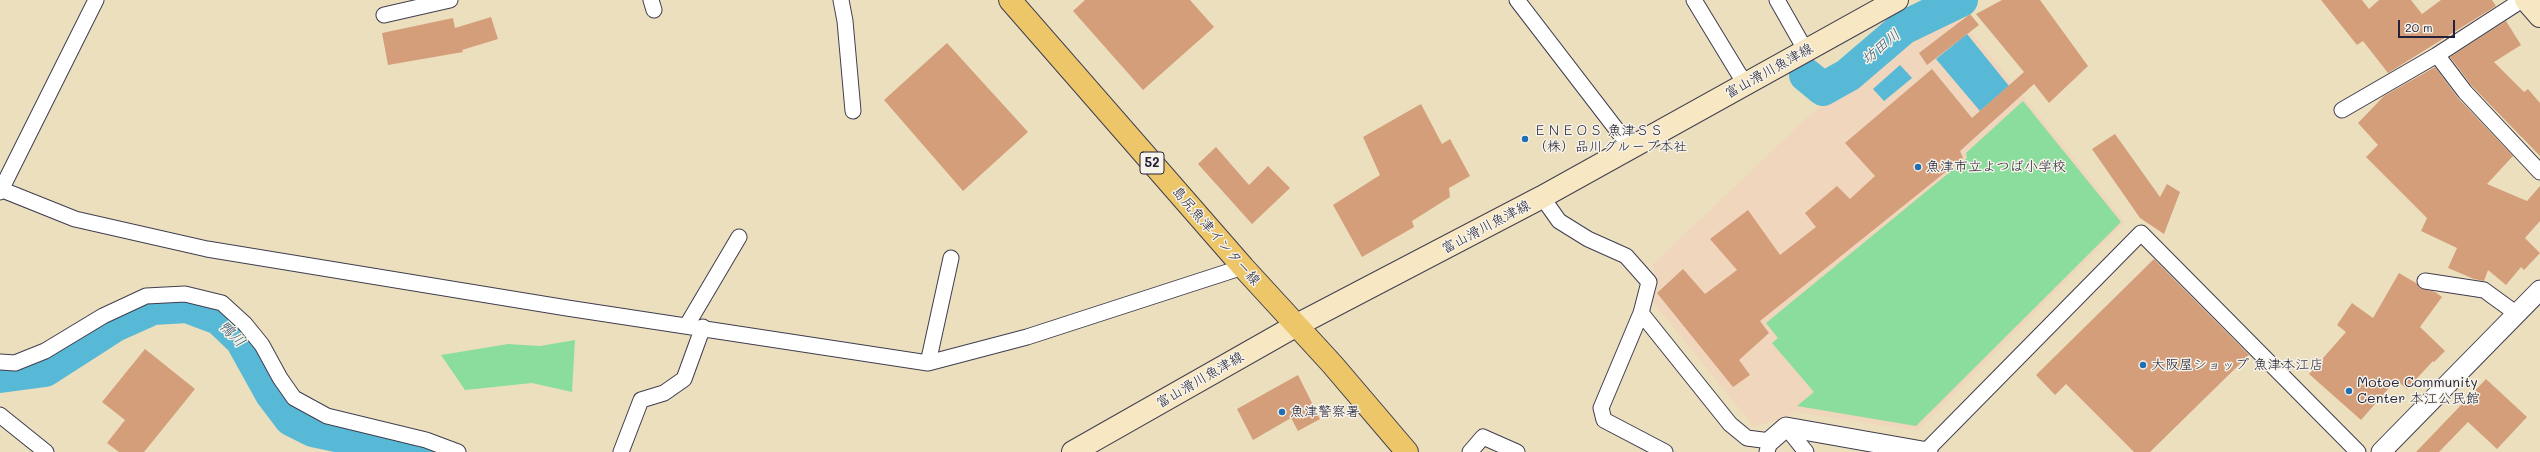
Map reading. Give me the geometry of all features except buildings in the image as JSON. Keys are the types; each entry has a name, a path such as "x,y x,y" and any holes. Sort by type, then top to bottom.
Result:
{"main road":[{"name":"島尻魚津インター線","path":"1010,0 1243,267 1297,324 1407,452"},
{"name":"富山滑川魚津線","path":"1073,452 1297,324 1542,198 1630,147 1898,0"},
{"path":"2526,0 2540,16"}],"street":[{"path":"96,0 0,190 75,218 207,249 928,363 1027,337 1243,267"},
{"path":"384,15 450,0"},
{"path":"841,0 845,21 853,111"},
{"path":"1517,0 1630,147"},
{"path":"1694,0 1745,84"},
{"path":"1777,0 1806,51"},
{"path":"2342,110 2437,55 2522,0"},
{"path":"2437,55 2465,92 2540,172"},
{"path":"1542,198 1558,221 1588,239 1626,256 1649,282 1642,313 1601,408 1604,420 1665,452"},
{"path":"1786,427 1927,452 2141,233 2358,452"},
{"path":"686,325 739,237"},
{"path":"928,363 951,258"},
{"path":"2425,281 2484,290 2517,314"},
{"path":"2381,452 2540,290"},
{"path":"0,362 15,363 44,351 103,316 146,296 185,294 222,303 245,324 262,345 280,378 294,398 327,416 426,440 458,452"},
{"path":"1642,313 1730,424 1747,438 1768,447 1786,427"},
{"path":"621,452 641,400 664,393 684,379 703,328"},
{"path":"0,415 46,452"},
{"path":"1786,427 1806,452"},
{"path":"1470,452 1483,437 1518,452"}],"shaded area":[{"name":"魚津市立よつば小学校","path":"1954,11 2125,222 1917,431 1798,412 1754,427 1651,300 1658,285 1652,265 1812,113"}],"green space":[{"path":"2023,101 2121,222 1916,426 1797,406 1814,392 1772,343 1778,338 1766,323 1967,158 1966,153"},
{"path":"575,340 572,392 532,383 465,390 441,355 508,344 540,346"}],"water":[{"path":"1967,34 2009,86 1980,111 1936,59"},
{"path":"1900,65 1912,78 1884,101 1873,89"}],"waterway":[{"name":"坊田川","path":"1806,75 1823,89 1848,75 1903,28 1961,0"},
{"name":"鴨川","path":"0,376 45,370 115,325 153,308 187,306 219,318 242,340 272,394 291,419 313,430 416,452"}],"place":[{"name":"ＥＮＥＯＳ 魚津ＳＳ （株）品川グループ本社","path":"1525,139"},
{"name":"魚津市立よつば小学校","path":"1918,167"},
{"name":"大阪屋ショップ 魚津本江店","path":"2143,365"},
{"name":"Motoe Community Center 本江公民館","path":"2349,391"},
{"name":"魚津警察署","path":"1282,412"}]}
